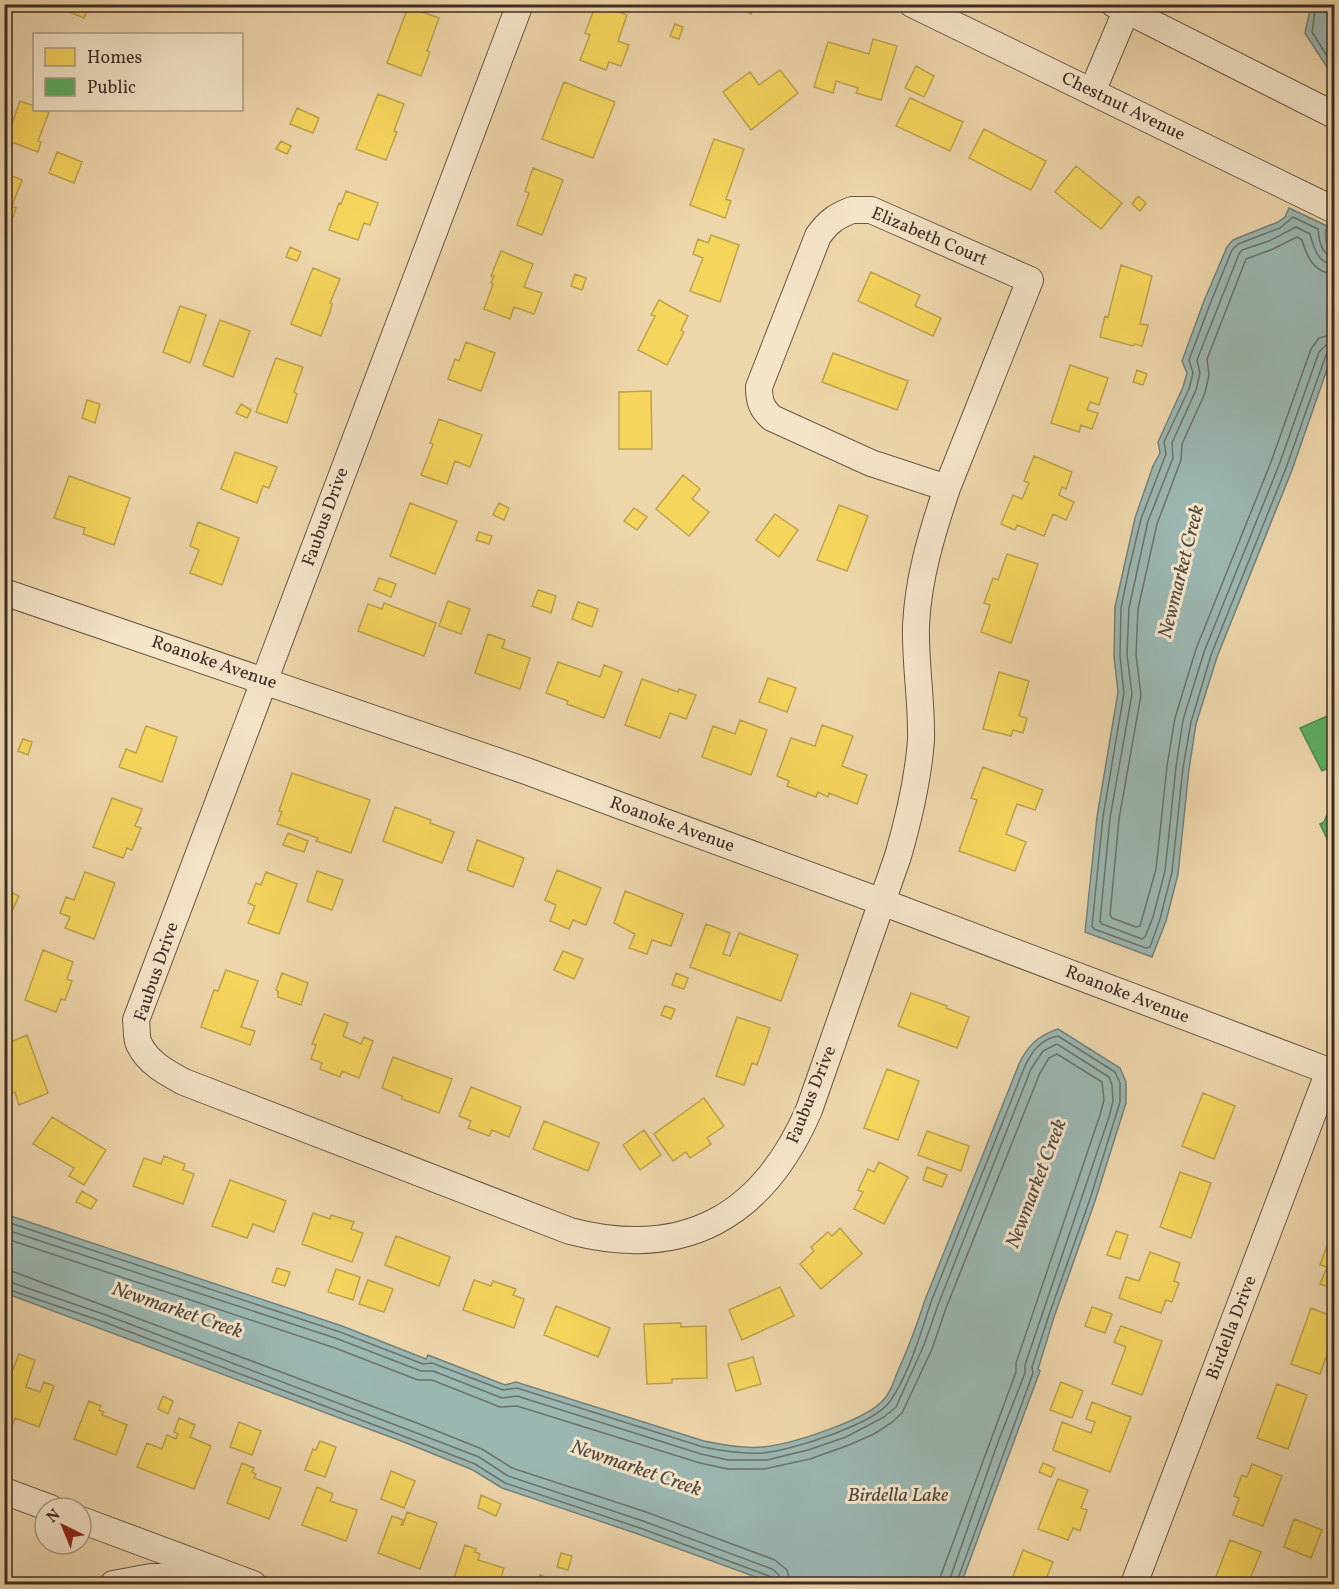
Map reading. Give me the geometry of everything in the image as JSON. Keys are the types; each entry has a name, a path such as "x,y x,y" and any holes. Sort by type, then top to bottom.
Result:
{"street":[{"name":"Faubus Drive","path":"519,4 136,1020 139,1044 164,1072 184,1082 570,1231 609,1239 673,1237 704,1228 733,1213 757,1192 788,1154 809,1110 882,902"},
{"name":"Chestnut Avenue","path":"912,4 1335,210"},
{"path":"1092,92 1123,7 1335,115"},
{"name":"Elizabeth Court","path":"882,902 910,817 917,778 921,739 916,624 929,539 1030,280 871,210 852,210 838,215 826,224 818,236 759,387 759,399 764,410 772,418 871,463 947,488"},
{"name":"Roanoke Avenue","path":"4,591 529,772 1332,1072"},
{"name":"Birdella Drive","path":"1134,1584 1332,1072"},
{"path":"4,1491 33,1502"},
{"path":"93,1525 253,1584"},
{"path":"113,1584 160,1576 226,1575"}],"water":[{"path":"1311,5 1334,5 1334,78 1305,33"},
{"name":"Newmarket Creek","path":"1289,208 1327,226 1326,241 1334,253 1334,349 1292,470 1217,657 1196,724 1178,874 1166,921 1152,957 1085,932 1097,817 1118,692 1114,656 1115,607 1135,518 1153,466 1160,453 1158,442 1187,373 1182,361 1227,247 1233,240 1278,222 1285,217"},
{"name":"Birdella Lake","path":"1058,1029 1120,1068 1126,1082 1126,1103 1095,1201 1054,1317 1038,1369 1040,1371 961,1584 775,1584 502,1488 473,1470 409,1444 5,1293 5,1214 342,1326 426,1359 428,1355 505,1385 516,1382 704,1441 756,1447 792,1441 828,1430 863,1415 887,1395 909,1346 925,1300 1019,1064 1034,1042"}],"building: Homes":[{"path":"58,4 89,4 84,18 57,7"},
{"path":"596,4 627,15 618,41 629,45 621,66 609,62 606,70 580,60 590,35 585,33"},
{"path":"732,4 756,4 751,14"},
{"path":"408,7 439,18 421,76 387,63"},
{"path":"675,24 683,27 679,39 670,36"},
{"path":"873,39 897,46 881,100 856,93 858,88 836,81 833,93 814,87 828,42 869,54"},
{"path":"916,66 934,76 924,97 905,88"},
{"path":"780,70 798,93 751,130 723,92 750,72 759,85"},
{"path":"564,82 615,102 593,158 542,139"},
{"path":"378,94 404,104 394,131 397,132 386,160 356,149"},
{"path":"910,98 963,122 950,151 896,126"},
{"path":"20,101 33,106 33,111 49,112 38,141 41,142 38,152 6,140"},
{"path":"297,108 319,118 313,133 290,124"},
{"path":"984,129 1046,161 1031,190 969,158"},
{"path":"714,139 744,149 726,199 731,201 725,218 690,205"},
{"path":"281,141 291,146 287,154 276,149"},
{"path":"57,152 82,162 74,183 49,173"},
{"path":"1076,166 1122,203 1101,229 1055,192"},
{"path":"533,168 563,180 542,235 517,225 529,193 525,191"},
{"path":"4,173 22,180 12,206 16,208 13,217 4,214"},
{"path":"346,191 378,203 370,225 364,223 358,240 329,230"},
{"path":"1138,196 1146,203 1140,211 1132,204"},
{"path":"711,235 739,245 720,302 690,291 703,258 693,254 698,239 708,243"},
{"path":"290,247 301,252 297,261 286,257"},
{"path":"501,251 533,264 524,287 542,293 534,314 514,307 510,319 484,309 493,284 491,283 494,276 491,276"},
{"path":"1121,265 1152,276 1140,324 1148,325 1142,346 1135,344 1133,346 1100,337 1105,316 1108,317"},
{"path":"313,268 340,279 330,303 332,304 330,312 321,336 291,324"},
{"path":"871,272 920,295 915,306 941,318 933,336 858,301"},
{"path":"575,274 586,278 582,290 571,286"},
{"path":"659,300 688,316 681,330 684,332 667,365 638,350 655,316 651,315"},
{"path":"180,306 206,315 190,363 163,352"},
{"path":"220,320 250,331 233,377 203,365"},
{"path":"466,342 495,353 481,391 448,379 455,359 459,361"},
{"path":"833,353 908,381 897,410 822,382"},
{"path":"276,358 303,367 287,423 256,412"},
{"path":"1070,365 1108,378 1099,405 1090,402 1087,410 1098,413 1092,429 1081,425 1079,432 1051,423"},
{"path":"1137,370 1147,374 1143,385 1133,382"},
{"path":"651,391 652,449 619,449 619,392"},
{"path":"87,400 100,404 95,423 82,418"},
{"path":"241,404 251,410 247,418 236,413"},
{"path":"439,419 482,435 470,467 455,461 447,484 421,475 433,444 430,443"},
{"path":"235,452 277,467 269,488 263,486 257,503 221,489"},
{"path":"1034,456 1072,472 1066,489 1062,487 1059,495 1074,502 1066,520 1053,514 1044,536 1017,525 1015,530 1001,524 1013,495 1022,499 1029,483 1024,481"},
{"path":"683,475 700,489 692,499 709,512 689,536 656,509"},
{"path":"69,476 130,498 114,545 83,534 85,528 54,518"},
{"path":"410,503 457,521 435,574 390,556"},
{"path":"499,503 509,508 504,520 493,515"},
{"path":"839,505 868,516 847,571 817,560"},
{"path":"634,508 647,517 637,530 624,521"},
{"path":"775,514 798,530 779,557 756,540"},
{"path":"198,522 239,538 222,585 190,573 199,550 190,546"},
{"path":"479,532 492,536 489,544 476,540"},
{"path":"1007,554 1038,564 1011,643 981,632 990,605 984,603 993,578 998,580"},
{"path":"379,578 396,584 391,597 374,590"},
{"path":"538,590 556,596 551,613 532,606"},
{"path":"448,601 470,609 461,634 439,626"},
{"path":"578,602 598,609 592,627 572,619"},
{"path":"384,603 436,623 424,656 358,631 368,604 382,609"},
{"path":"488,634 505,640 502,648 530,658 520,689 475,673"},
{"path":"558,662 600,677 604,665 622,672 604,718 546,693"},
{"path":"999,672 1029,681 1019,716 1027,718 1023,733 1013,730 1011,736 983,729"},
{"path":"768,678 796,688 787,712 759,702"},
{"path":"642,679 678,692 679,689 696,695 686,719 670,713 660,738 625,725"},
{"path":"740,720 767,730 751,775 702,757 713,726 735,734"},
{"path":"822,725 853,736 842,766 867,775 857,804 829,793 828,797 818,792 816,797 787,786 789,781 777,776 791,738 815,746"},
{"path":"146,726 177,737 162,782 119,767 126,749 136,753"},
{"path":"23,739 32,742 28,755 18,751"},
{"path":"983,767 1043,790 1035,810 1017,804 1006,834 1026,842 1015,871 959,851 977,800 971,798"},
{"path":"292,773 370,800 351,853 316,841 318,838 277,824"},
{"path":"112,798 142,809 135,826 141,828 132,850 127,848 123,858 93,847"},
{"path":"395,807 431,820 430,823 454,832 442,863 383,841"},
{"path":"288,833 308,841 304,852 283,845"},
{"path":"477,840 524,858 513,887 467,870"},
{"path":"557,870 601,888 586,925 573,920 569,929 550,921 556,905 545,900"},
{"path":"317,871 343,880 332,910 307,901"},
{"path":"85,872 115,883 94,939 65,928 70,917 60,913 66,897 74,900"},
{"path":"266,872 297,884 279,934 248,923 255,906 248,903 256,883 261,885"},
{"path":"5,889 19,896 12,911 4,907"},
{"path":"625,891 683,914 671,946 652,940 647,954 629,948 635,934 614,923"},
{"path":"706,924 730,933 723,954 730,956 739,933 798,955 781,1001 690,967"},
{"path":"43,950 73,962 67,979 72,981 65,1000 61,999 56,1012 25,1000"},
{"path":"563,951 583,959 574,979 554,970"},
{"path":"226,970 258,981 241,1027 255,1031 250,1045 201,1027 214,990 218,991"},
{"path":"282,973 308,983 301,1005 278,997 276,990"},
{"path":"676,973 688,978 684,989 672,985"},
{"path":"911,993 969,1017 957,1048 898,1026"},
{"path":"665,1006 675,1009 671,1019 661,1015"},
{"path":"324,1014 348,1023 343,1036 361,1044 364,1037 373,1041 359,1078 342,1071 340,1077 320,1069 322,1063 311,1059 316,1045 312,1044"},
{"path":"737,1017 770,1028 757,1065 752,1063 744,1085 716,1076"},
{"path":"27,1035 48,1093 19,1105 15,1092 4,1097 4,1045"},
{"path":"393,1057 452,1079 439,1113 402,1099 402,1096 382,1088"},
{"path":"887,1069 919,1081 898,1140 864,1128"},
{"path":"471,1087 521,1107 509,1137 492,1130 489,1136 468,1128 471,1121 459,1116"},
{"path":"1203,1093 1235,1106 1214,1159 1182,1146"},
{"path":"704,1098 724,1126 707,1138 711,1144 690,1158 686,1152 673,1161 654,1134"},
{"path":"52,1117 106,1150 84,1185 69,1176 74,1168 33,1144"},
{"path":"544,1121 599,1143 588,1171 533,1149"},
{"path":"644,1130 661,1155 640,1170 623,1145"},
{"path":"927,1131 969,1146 961,1171 918,1155"},
{"path":"164,1156 185,1164 183,1170 194,1174 183,1204 133,1186 144,1158 161,1164"},
{"path":"879,1162 908,1177 884,1224 854,1209 863,1192 858,1190 868,1169 874,1172"},
{"path":"927,1167 947,1175 942,1187 923,1180"},
{"path":"1180,1172 1211,1183 1191,1238 1160,1227"},
{"path":"230,1180 286,1201 274,1232 253,1224 247,1238 212,1226"},
{"path":"82,1191 97,1200 91,1209 76,1202"},
{"path":"313,1213 330,1219 331,1215 354,1222 351,1229 363,1233 352,1262 302,1244"},
{"path":"840,1228 862,1254 821,1289 800,1264 814,1251 811,1247 828,1232 832,1236"},
{"path":"1116,1231 1128,1235 1120,1259 1107,1255"},
{"path":"396,1236 450,1257 439,1286 385,1265"},
{"path":"1328,1243 1334,1246 1334,1289 1320,1284 1327,1267 1320,1265"},
{"path":"1150,1252 1180,1263 1174,1281 1179,1283 1172,1302 1166,1300 1161,1313 1119,1298 1126,1277 1139,1281"},
{"path":"277,1268 290,1272 285,1286 272,1282"},
{"path":"336,1269 360,1277 353,1300 328,1292"},
{"path":"368,1280 393,1289 384,1312 359,1304"},
{"path":"474,1280 491,1286 493,1281 516,1289 513,1295 524,1299 514,1328 463,1310"},
{"path":"780,1287 794,1316 742,1340 729,1310"},
{"path":"556,1306 610,1328 598,1357 544,1335"},
{"path":"1092,1307 1112,1314 1105,1333 1085,1326"},
{"path":"1311,1308 1334,1317 1334,1335 1320,1374 1291,1364"},
{"path":"681,1323 681,1327 706,1326 707,1378 672,1379 672,1383 647,1384 644,1324"},
{"path":"1121,1326 1162,1341 1142,1395 1112,1384 1126,1347 1114,1342"},
{"path":"19,1354 35,1360 26,1387 40,1392 44,1382 54,1386 39,1427 15,1418 12,1426 4,1424 4,1392"},
{"path":"753,1357 761,1384 736,1391 728,1364"},
{"path":"1061,1382 1083,1391 1072,1418 1050,1410"},
{"path":"1277,1384 1307,1395 1288,1449 1257,1438"},
{"path":"163,1396 173,1401 168,1414 158,1409"},
{"path":"89,1401 101,1406 99,1410 104,1412 102,1415 127,1425 116,1455 74,1439"},
{"path":"1092,1402 1131,1417 1110,1472 1053,1450 1062,1422 1091,1433 1095,1422 1086,1419"},
{"path":"179,1418 195,1425 190,1437 211,1446 194,1489 137,1467 147,1443 162,1449 167,1435 176,1439 178,1434 174,1432"},
{"path":"239,1422 261,1431 252,1455 230,1447"},
{"path":"320,1441 336,1447 325,1477 305,1470 313,1449 316,1450"},
{"path":"242,1463 254,1468 252,1472 256,1474 254,1478 281,1488 269,1519 227,1503"},
{"path":"1043,1463 1055,1468 1051,1477 1039,1472"},
{"path":"1252,1464 1282,1476 1263,1526 1233,1515 1239,1498 1234,1496 1242,1475 1247,1477"},
{"path":"391,1471 415,1481 404,1508 381,1499"},
{"path":"1058,1479 1088,1490 1081,1508 1087,1510 1080,1531 1073,1528 1068,1540 1038,1529"},
{"path":"317,1487 333,1494 330,1501 357,1510 346,1541 302,1525"},
{"path":"481,1495 501,1504 496,1516 478,1508"},
{"path":"407,1512 437,1523 420,1569 378,1553 392,1516 403,1520 401,1525 403,1525"},
{"path":"1294,1519 1322,1530 1311,1558 1284,1547"},
{"path":"1230,1540 1261,1552 1248,1584 1213,1584"},
{"path":"465,1545 476,1549 475,1552 480,1554 478,1560 504,1568 499,1584 452,1584"},
{"path":"1023,1550 1053,1562 1044,1584 1010,1584"},
{"path":"561,1553 572,1556 568,1570 557,1567"},
{"path":"540,1575 553,1580 551,1583 555,1584 537,1584"}],"building: Public":[{"path":"1334,713 1334,765 1322,771 1300,728"},
{"path":"1334,793 1333,851 1320,824 1324,822 1332,802 1329,795"}]}
